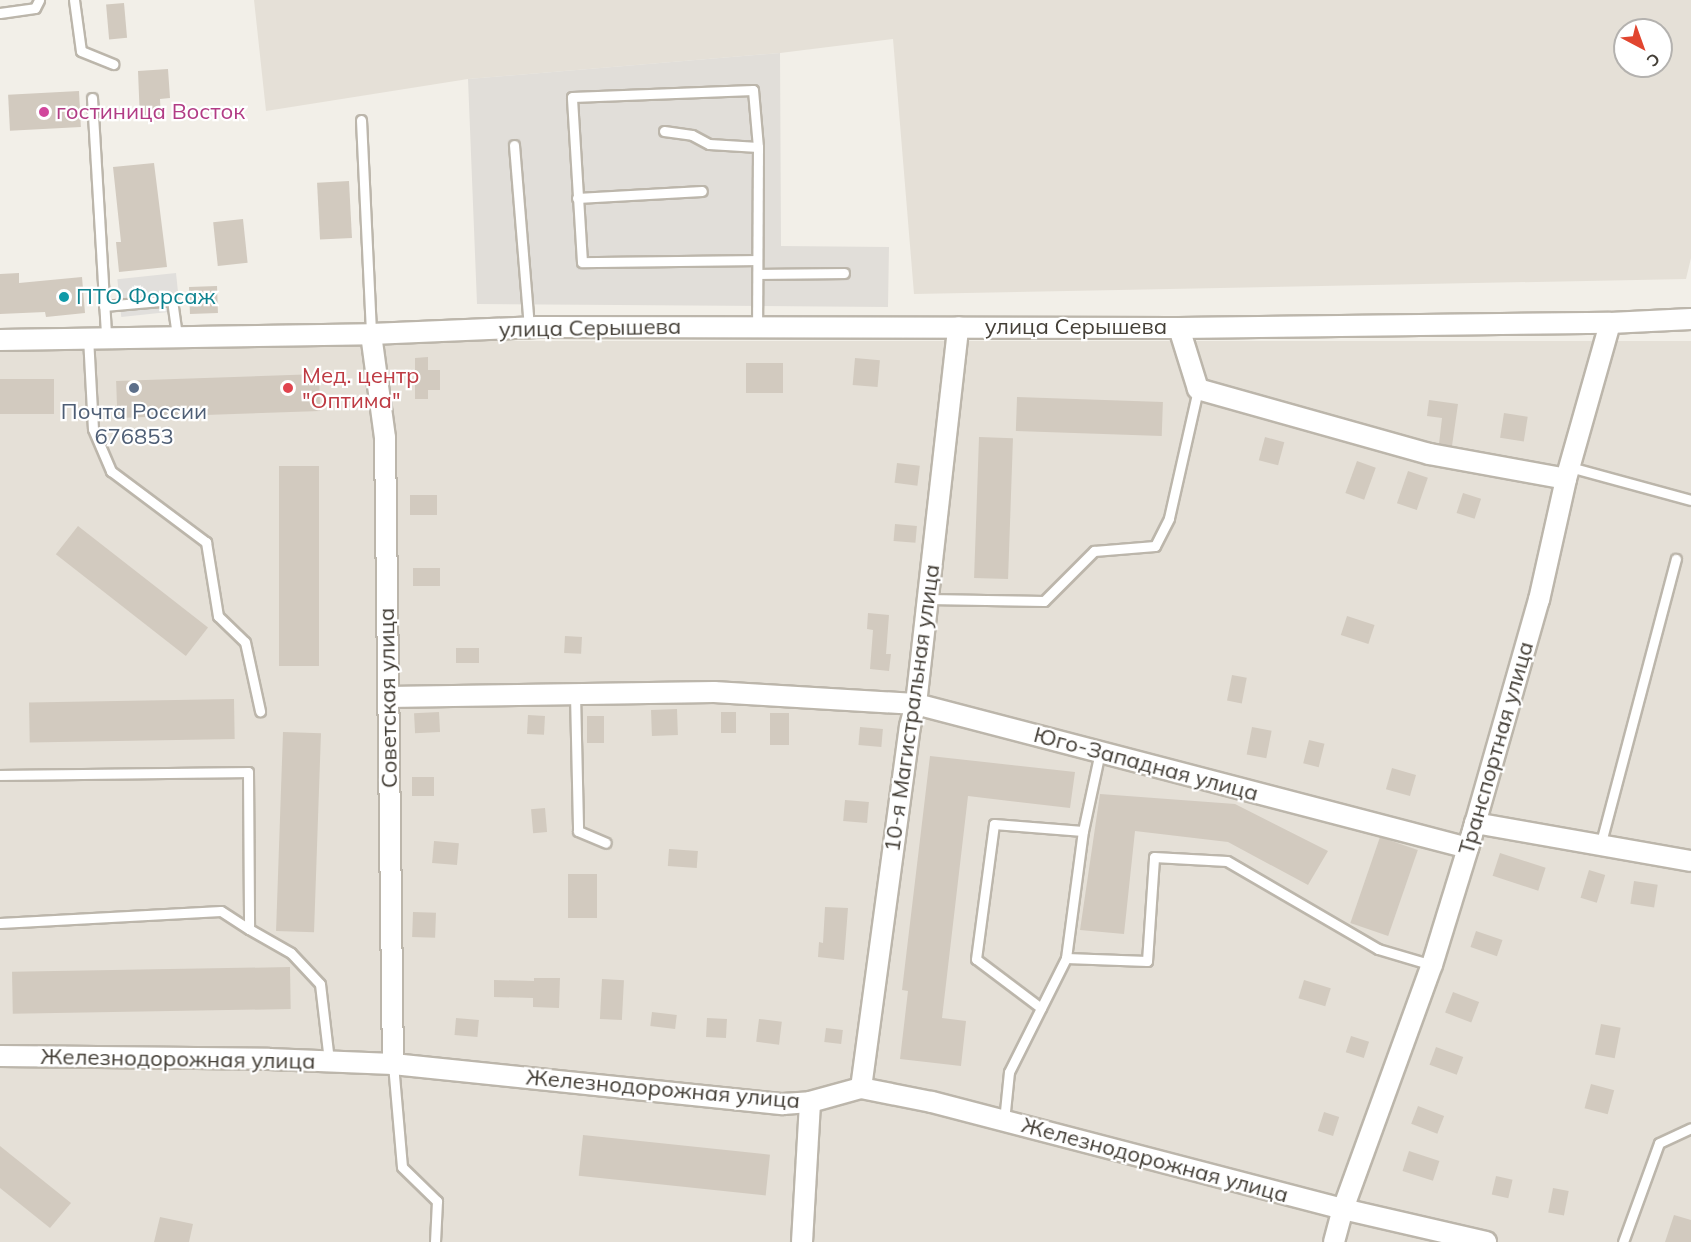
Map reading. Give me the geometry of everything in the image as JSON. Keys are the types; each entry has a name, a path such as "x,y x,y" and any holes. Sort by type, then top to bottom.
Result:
{"street":[{"path":"1610,323 1691,319"},
{"name":"улица Серышева","path":"0,340 371,334 529,327 1179,328 1610,323"},
{"name":"Транспортная улица","path":"1334,1242 1342,1209 1432,965 1468,848 1539,600 1568,473 1610,323"},
{"name":"10-я Магистральная улица","path":"861,1088 910,726 916,704 958,327"},
{"name":"улица Серышева","path":"1179,328 1198,389"},
{"name":"Советская улица","path":"371,334 385,438 393,1064"},
{"path":"1198,389 1430,454 1568,473"},
{"name":"Юго-Западная улица","path":"388,697 714,692 916,704 1468,848"},
{"path":"1475,823 1691,861"},
{"name":"Железнодорожная улица","path":"0,1056 393,1064 783,1104 810,1102 861,1088 932,1102 1342,1209 1486,1242"},
{"path":"802,1242 810,1102"}],"lane":[{"path":"0,13 35,8 39,0"},
{"path":"74,0 81,51 113,64"},
{"path":"756,260 582,262 573,97 753,90 758,147 757,327"},
{"path":"92,98 104,306 97,337 93,429 111,471 206,542 218,616 244,642 260,711"},
{"path":"361,120 371,334"},
{"path":"663,132 692,135 709,144 758,147"},
{"path":"514,145 529,327"},
{"path":"577,198 702,191"},
{"path":"759,274 844,273"},
{"path":"104,306 172,300 177,336"},
{"path":"928,599 1044,601 1094,551 1155,546 1169,518 1198,389"},
{"path":"1568,473 1691,500"},
{"path":"1600,846 1676,559"},
{"path":"575,694 578,831 606,843"},
{"path":"1004,1121 1009,1072 1066,958 1083,831 1100,752"},
{"path":"0,775 248,772 249,929"},
{"path":"1041,1008 976,959 994,824 1083,831"},
{"path":"1066,958 1147,961 1154,857 1227,861 1378,949 1432,965"},
{"path":"0,923 221,911 291,953 320,984 329,1061"},
{"path":"393,1064 402,1167 437,1202 435,1242"},
{"path":"1623,1242 1659,1143 1691,1128"}],"shaded area":[{"path":"254,0 1691,0 1691,258 1686,279 914,294 893,39 780,53 468,79 266,111"},
{"path":"780,53 781,246 889,247 888,307 477,304 468,79"},
{"path":"176,273 180,311 121,317 117,279"},
{"path":"0,341 1691,341 1691,1242 0,1242"}],"building":[{"path":"124,3 127,38 109,39 106,5"},
{"path":"168,69 170,98 160,99 161,119 140,120 138,71"},
{"name":"гостиница Восток","path":"79,91 81,127 10,131 8,95"},
{"path":"154,163 167,267 119,272 116,242 121,242 113,167"},
{"path":"349,181 352,238 320,240 317,183"},
{"path":"243,219 248,263 218,266 213,222"},
{"path":"19,273 19,283 82,277 85,313 46,317 45,312 0,314 0,274"},
{"path":"217,286 218,313 190,314 189,287"},
{"path":"428,357 428,370 440,370 440,390 428,390 428,399 415,399 415,358"},
{"path":"855,358 880,360 878,387 853,385"},
{"path":"746,363 783,363 783,393 746,393"},
{"path":"319,374 320,411 117,418 116,381"},
{"path":"0,379 54,379 54,414 0,414"},
{"path":"1017,397 1163,402 1162,436 1016,431"},
{"path":"1429,400 1458,404 1452,446 1439,444 1442,418 1427,416"},
{"path":"1504,413 1528,417 1524,441 1500,438"},
{"path":"979,437 1013,438 1008,579 974,578"},
{"path":"1265,437 1284,442 1278,465 1259,460"},
{"path":"1357,461 1376,468 1364,500 1345,493"},
{"path":"897,463 920,466 917,486 895,483"},
{"path":"279,466 319,466 319,666 279,666"},
{"path":"1408,471 1428,478 1417,510 1397,503"},
{"path":"1463,493 1481,499 1475,519 1457,513"},
{"path":"410,495 437,495 437,515 410,515"},
{"path":"895,524 917,526 915,543 894,541"},
{"path":"78,526 208,628 186,656 56,554"},
{"path":"413,568 440,568 440,586 413,586"},
{"path":"868,613 889,615 886,654 891,654 889,671 870,669 873,630 867,629"},
{"path":"1347,616 1375,625 1368,644 1341,635"},
{"path":"565,636 582,637 581,654 564,653"},
{"path":"456,648 479,648 479,663 456,663"},
{"path":"1232,675 1247,678 1242,703 1227,701"},
{"path":"234,699 235,739 30,743 29,703"},
{"path":"677,709 678,735 652,736 651,710"},
{"path":"439,712 440,732 415,733 414,713"},
{"path":"721,712 736,712 736,733 721,733"},
{"path":"770,713 789,713 789,745 770,745"},
{"path":"528,715 545,716 544,735 527,734"},
{"path":"587,716 604,716 604,743 587,743"},
{"path":"860,727 883,729 881,747 858,745"},
{"path":"1252,727 1272,731 1266,758 1247,754"},
{"path":"283,732 321,733 314,932 276,931"},
{"path":"1309,740 1325,744 1319,767 1303,763"},
{"path":"930,756 1075,772 1070,808 968,796 942,1018 966,1021 961,1066 900,1059 908,991 902,990"},
{"path":"1392,768 1416,775 1410,796 1386,789"},
{"path":"412,777 434,777 434,796 412,796"},
{"path":"1100,794 1235,804 1328,851 1308,885 1228,842 1135,831 1124,934 1080,930"},
{"path":"845,800 869,802 867,823 843,821"},
{"path":"545,808 547,832 533,833 531,809"},
{"path":"1380,837 1418,850 1388,936 1350,923"},
{"path":"434,841 459,843 457,865 432,863"},
{"path":"669,849 698,851 697,868 668,866"},
{"path":"1500,853 1546,868 1538,891 1493,876"},
{"path":"1589,870 1605,875 1597,903 1581,898"},
{"path":"568,874 597,874 597,918 568,918"},
{"path":"1634,881 1658,885 1654,907 1630,904"},
{"path":"825,907 848,908 844,960 818,957 819,942 823,943"},
{"path":"413,912 436,913 435,938 412,937"},
{"path":"1476,931 1502,940 1497,956 1470,947"},
{"path":"290,967 291,1009 13,1014 12,972"},
{"path":"534,978 560,978 559,1008 533,1007 533,998 494,997 494,980 534,981"},
{"path":"602,979 624,980 622,1020 600,1019"},
{"path":"1304,980 1331,988 1325,1006 1298,998"},
{"path":"1453,992 1479,1002 1471,1023 1445,1013"},
{"path":"652,1012 677,1015 675,1029 650,1026"},
{"path":"456,1018 479,1020 477,1037 455,1035"},
{"path":"707,1018 727,1019 726,1038 706,1037"},
{"path":"759,1019 782,1022 779,1045 756,1042"},
{"path":"1601,1024 1621,1028 1615,1058 1595,1054"},
{"path":"826,1028 843,1030 841,1044 824,1042"},
{"path":"1351,1036 1369,1042 1364,1058 1346,1052"},
{"path":"1436,1047 1463,1057 1457,1075 1430,1065"},
{"path":"1591,1084 1614,1090 1608,1114 1585,1108"},
{"path":"1418,1106 1444,1116 1437,1134 1411,1124"},
{"path":"1324,1112 1339,1117 1333,1136 1318,1131"},
{"path":"583,1135 770,1155 766,1195 579,1176"},
{"path":"0,1146 71,1203 50,1228 0,1188"},
{"path":"1409,1151 1439,1161 1433,1181 1403,1171"},
{"path":"1496,1176 1513,1180 1508,1198 1492,1195"},
{"path":"1553,1188 1569,1191 1564,1216 1548,1213"},
{"path":"1674,1215 1691,1220 1691,1242 1665,1242"},
{"path":"160,1217 193,1224 189,1242 154,1242"}],"place":[{"name":"гостиница Восток","path":"44,112"},
{"name":"ПТО Форсаж","path":"64,297"},
{"name":"Почта России 676853","path":"134,388"},
{"name":"Мед. центр \"Оптима\"","path":"288,388"}]}
